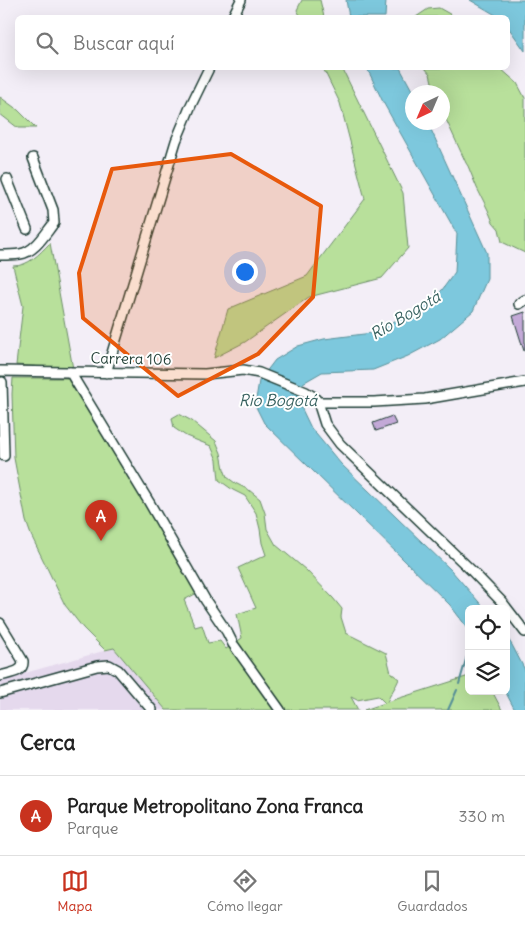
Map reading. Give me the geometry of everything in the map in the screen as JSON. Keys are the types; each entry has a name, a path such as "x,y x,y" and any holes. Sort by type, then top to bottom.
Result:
{"street":[{"path":"234,15 241,0"},
{"path":"106,373 176,141 208,70"},
{"path":"0,255 22,254 34,247 54,222 53,210 32,158"},
{"path":"7,179 27,229"},
{"name":"Carrera 106","path":"1,371 206,374 243,370 262,374 306,392 318,402"},
{"path":"1,371 4,456"},
{"path":"70,372 149,502 206,601 233,644 280,710"},
{"path":"525,382 424,399 374,402 318,402 325,424 340,444 472,571 502,602 525,632"},
{"path":"514,618 525,617"},
{"path":"0,623 23,661 23,666 19,670 0,676"},
{"path":"0,693 97,666 109,665 118,670 152,710"}],"highlighted area":[{"path":"231,154 321,206 313,297 258,354 178,396 83,318 79,273 112,169"}],"shaded area":[{"path":"114,648 166,710 0,710 0,680"}],"green space":[{"path":"302,0 320,0 324,15 300,15 297,10"},
{"path":"439,8 451,15 419,15 428,9"},
{"path":"324,70 343,70 403,193 408,248 382,278 309,297 245,342 214,358 228,309 307,276 365,199 340,103"},
{"path":"427,70 502,70 517,83 525,98 525,253 502,242 499,229 493,222 450,128 450,85 433,85 430,74"},
{"path":"0,97 18,110 36,128 18,128 0,114"},
{"path":"50,243 73,369 16,365 23,306 13,266 29,262"},
{"path":"13,378 67,378 171,547 197,593 184,600 195,627 202,625 208,643 220,641 226,649 242,638 237,614 256,608 238,568 266,555 256,513 245,496 219,480 217,460 211,446 186,436 174,428 172,418 179,414 192,421 216,441 227,477 260,499 265,513 267,529 276,545 306,570 342,609 341,617 346,633 386,653 391,673 399,679 387,702 465,677 465,695 494,695 502,710 364,710 385,703 378,696 357,700 351,697 358,710 166,710 114,648 105,650 83,628 65,605 26,521 14,458"}],"water":[{"path":"346,0 386,0 385,15 349,15"},
{"path":"470,0 525,0 525,51 510,30 510,15 496,15"},
{"name":"Rio Bogotá","path":"368,70 401,70 409,85 405,85 405,130 431,130 487,253 487,279 473,311 440,339 408,356 373,370 322,372 303,383 299,403 311,428 341,464 451,570 482,605 465,605 465,625 450,605 264,423 255,405 259,381 275,360 298,346 324,339 372,333 429,303 442,290 455,272 457,234 383,102"},
{"path":"510,642 525,670 525,710 515,710 507,695 510,695"}],"building":[{"path":"525,312 525,351 524,351 513,316"},
{"path":"392,416 396,424 376,431 373,423"}],"waterway":[{"path":"459,684 469,650"},
{"path":"448,710 457,690"}],"place":[{"name":"Parque Metropolitano Zona Franca","path":"101,541"}],"water label":[{"name":"Río Bogotá","path":"405,315"}]}
